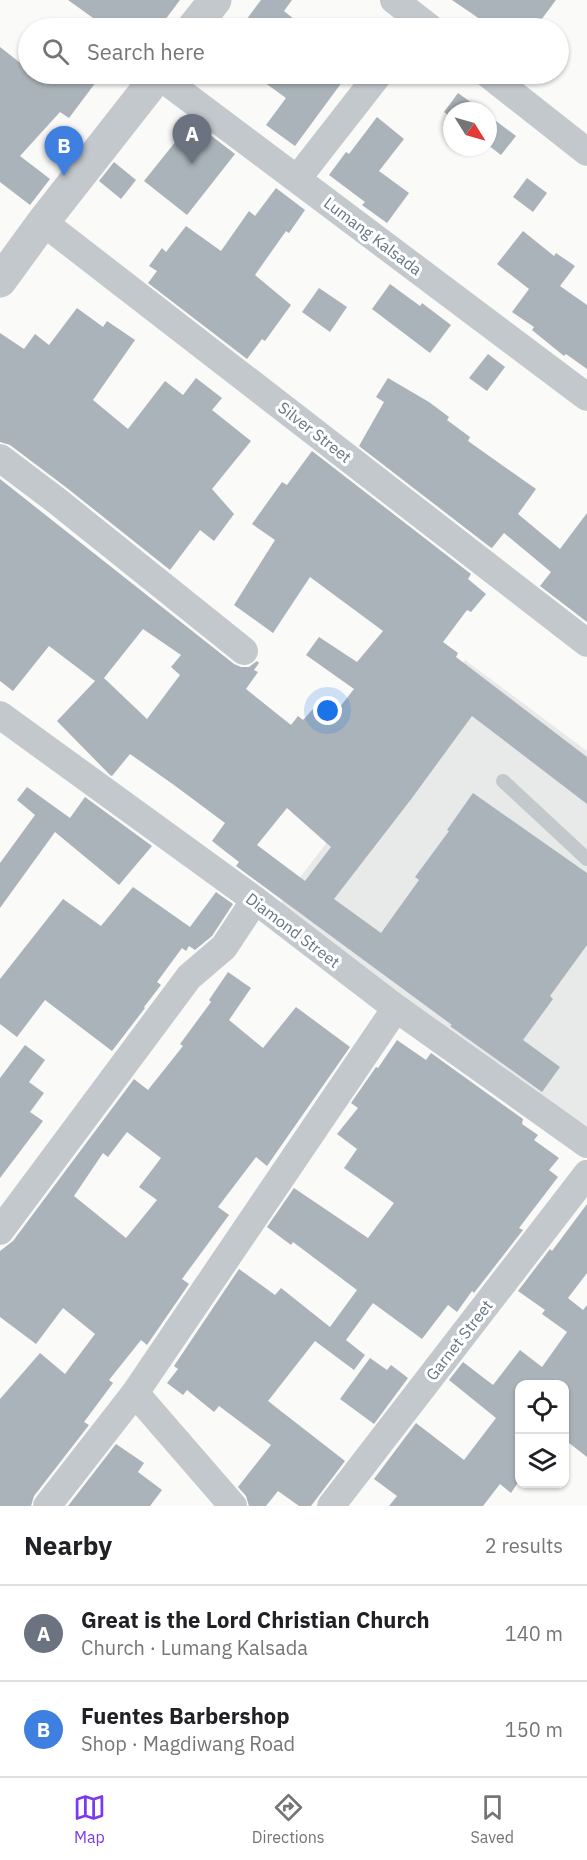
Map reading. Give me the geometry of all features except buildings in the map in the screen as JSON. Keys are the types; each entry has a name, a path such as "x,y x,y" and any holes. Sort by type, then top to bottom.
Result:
{"street":[{"path":"201,18 215,0"},
{"path":"394,0 413,18"},
{"path":"0,281 43,222 151,84"},
{"name":"Lumang Kalsada","path":"172,84 587,397"},
{"path":"297,179 372,84"},
{"path":"501,84 587,152"},
{"name":"Silver Street","path":"43,222 587,643"},
{"path":"0,458 244,651"},
{"name":"Diamond Street","path":"0,715 255,900 396,1008 587,1144"},
{"path":"0,1231 189,977 224,947 255,900"},
{"path":"47,1506 135,1393 396,1008"},
{"name":"Garnet Street","path":"332,1506 587,1174"},
{"path":"135,1393 233,1506"}],"lane":[{"path":"503,781 587,859"}],"shaded area":[{"path":"465,660 587,751 587,1138 277,908"}],"place":[{"name":"Great is the Lord Christian Church","path":"192,164"},
{"name":"Fuentes Barbershop","path":"64,176"}]}
